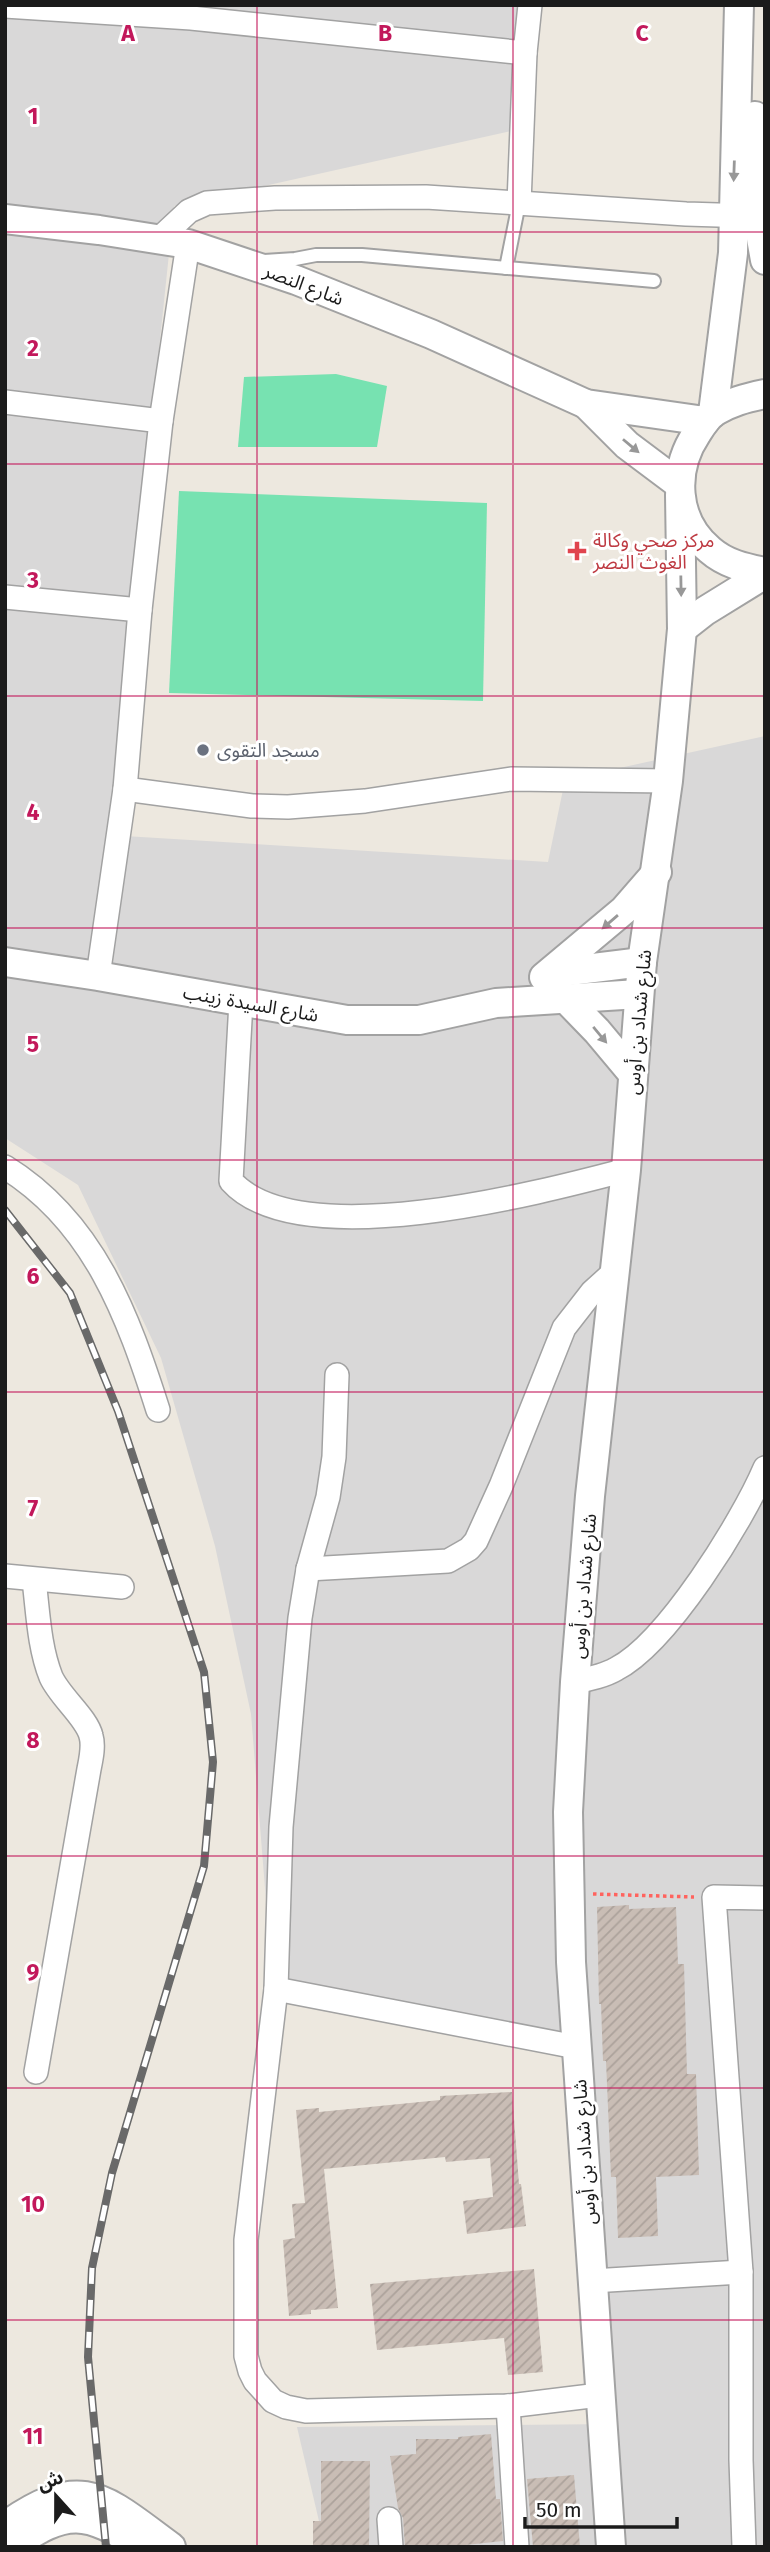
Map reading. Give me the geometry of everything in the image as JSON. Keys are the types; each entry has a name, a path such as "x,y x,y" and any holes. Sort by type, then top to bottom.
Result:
{"street":[{"path":"519,203 525,53 530,5"},
{"path":"739,5 745,216 765,260"},
{"path":"709,417 733,253 745,216 754,129 759,5"},
{"path":"5,6 192,12 525,53"},
{"path":"159,239 188,211 217,201 426,197 745,216"},
{"name":"شارع النصر","path":"5,219 188,244 245,262 431,334 586,404 709,417"},
{"path":"98,976 125,789 140,610 161,421 188,244"},
{"path":"709,417 737,399 765,394"},
{"path":"5,402 161,421"},
{"name":"شارع النصر","path":"586,404 627,445 679,489"},
{"name":"شارع شداد بن أوس","path":"611,2547 576,2047 568,1893 568,1812 590,1496 626,1170 642,962 657,872 682,629 679,489 686,450 709,417"},
{"path":"679,489 690,525 709,550 737,566 765,573"},
{"path":"682,629 765,573"},
{"path":"5,597 140,610"},
{"path":"125,789 252,806 288,807 365,801 511,779 668,780"},
{"path":"544,977 624,910 657,872"},
{"name":"شارع السيدة زينب","path":"5,962 347,1020 389,1021 435,1017 496,1003 639,994"},
{"name":"شارع السيدة زينب","path":"496,1003 544,977 569,971 642,962"},
{"path":"565,998 633,1073"},
{"path":"241,1002 231,1181 242,1194 257,1202 292,1212 349,1216 413,1215 542,1192 626,1170"},
{"path":"5,1167 55,1206 93,1253 131,1328 158,1410"},
{"path":"308,1569 448,1561 469,1549 477,1541 501,1486 564,1328 587,1297 613,1273"},
{"path":"337,1375 334,1457 321,1529 308,1569 300,1618 281,1827 276,1989 246,2240 246,2356 255,2381 274,2401 286,2407 306,2411 508,2406 599,2395"},
{"path":"575,1682 617,1669 634,1658 656,1637 740,1518 765,1468"},
{"path":"5,1576 122,1587"},
{"path":"34,1580 43,1650 50,1675 56,1688 89,1730 92,1741 36,2072"},
{"path":"744,2547 741,2272 713,1897 765,1898"},
{"path":"276,1989 576,2047"},
{"path":"592,2281 741,2272"},
{"path":"508,2406 517,2547"},
{"path":"5,2526 27,2512 57,2499 75,2495 89,2496 114,2506 171,2547"},
{"path":"11,2547 48,2525 71,2517 103,2523 141,2547"},
{"path":"389,2519 391,2547"}],"lane":[{"path":"506,268 519,203"},
{"path":"245,262 362,255 654,281"}],"path":[{"path":"568,1893 713,1897"}],"shaded area":[{"path":"5,5 532,5 533,126 174,206 108,835 548,862 565,780 765,736 765,2547 325,2547 297,2427 615,2424 582,2062 272,1975 251,1714 215,1546 161,1358 78,1185 5,1138"}],"green space":[{"path":"336,374 387,386 377,447 238,447 244,377"},
{"path":"179,491 487,503 483,701 169,693"}],"building":[{"path":"629,1905 629,1909 676,1907 678,1964 684,1964 687,2074 696,2074 699,2175 656,2177 658,2236 618,2238 616,2177 611,2177 606,2061 603,2061 599,2004 597,1907"},
{"path":"512,2092 519,2184 526,2226 467,2234 463,2201 493,2197 490,2158 446,2162 445,2157 324,2169 338,2308 311,2310 311,2314 289,2316 283,2240 295,2238 292,2204 305,2203 296,2110 319,2108 319,2112 440,2100 440,2096"},
{"path":"534,2269 543,2372 508,2375 504,2338 377,2350 370,2284"},
{"path":"491,2434 496,2499 500,2499 503,2541 447,2547 405,2547 403,2518 398,2508 390,2456 416,2454 416,2439 458,2439"},
{"path":"321,2461 370,2461 369,2547 313,2546 313,2521 321,2521"},
{"path":"574,2475 580,2547 533,2547 527,2479"}],"railway":[{"path":"5,1210 70,1293 118,1411 204,1672 213,1762 204,1866 112,2173 92,2268 88,2357 106,2547"}],"place":[{"name":"مركز صحي وكالة الغوث النصر","path":"577,551"},
{"name":"مسجد التقوى","path":"203,750"}]}
